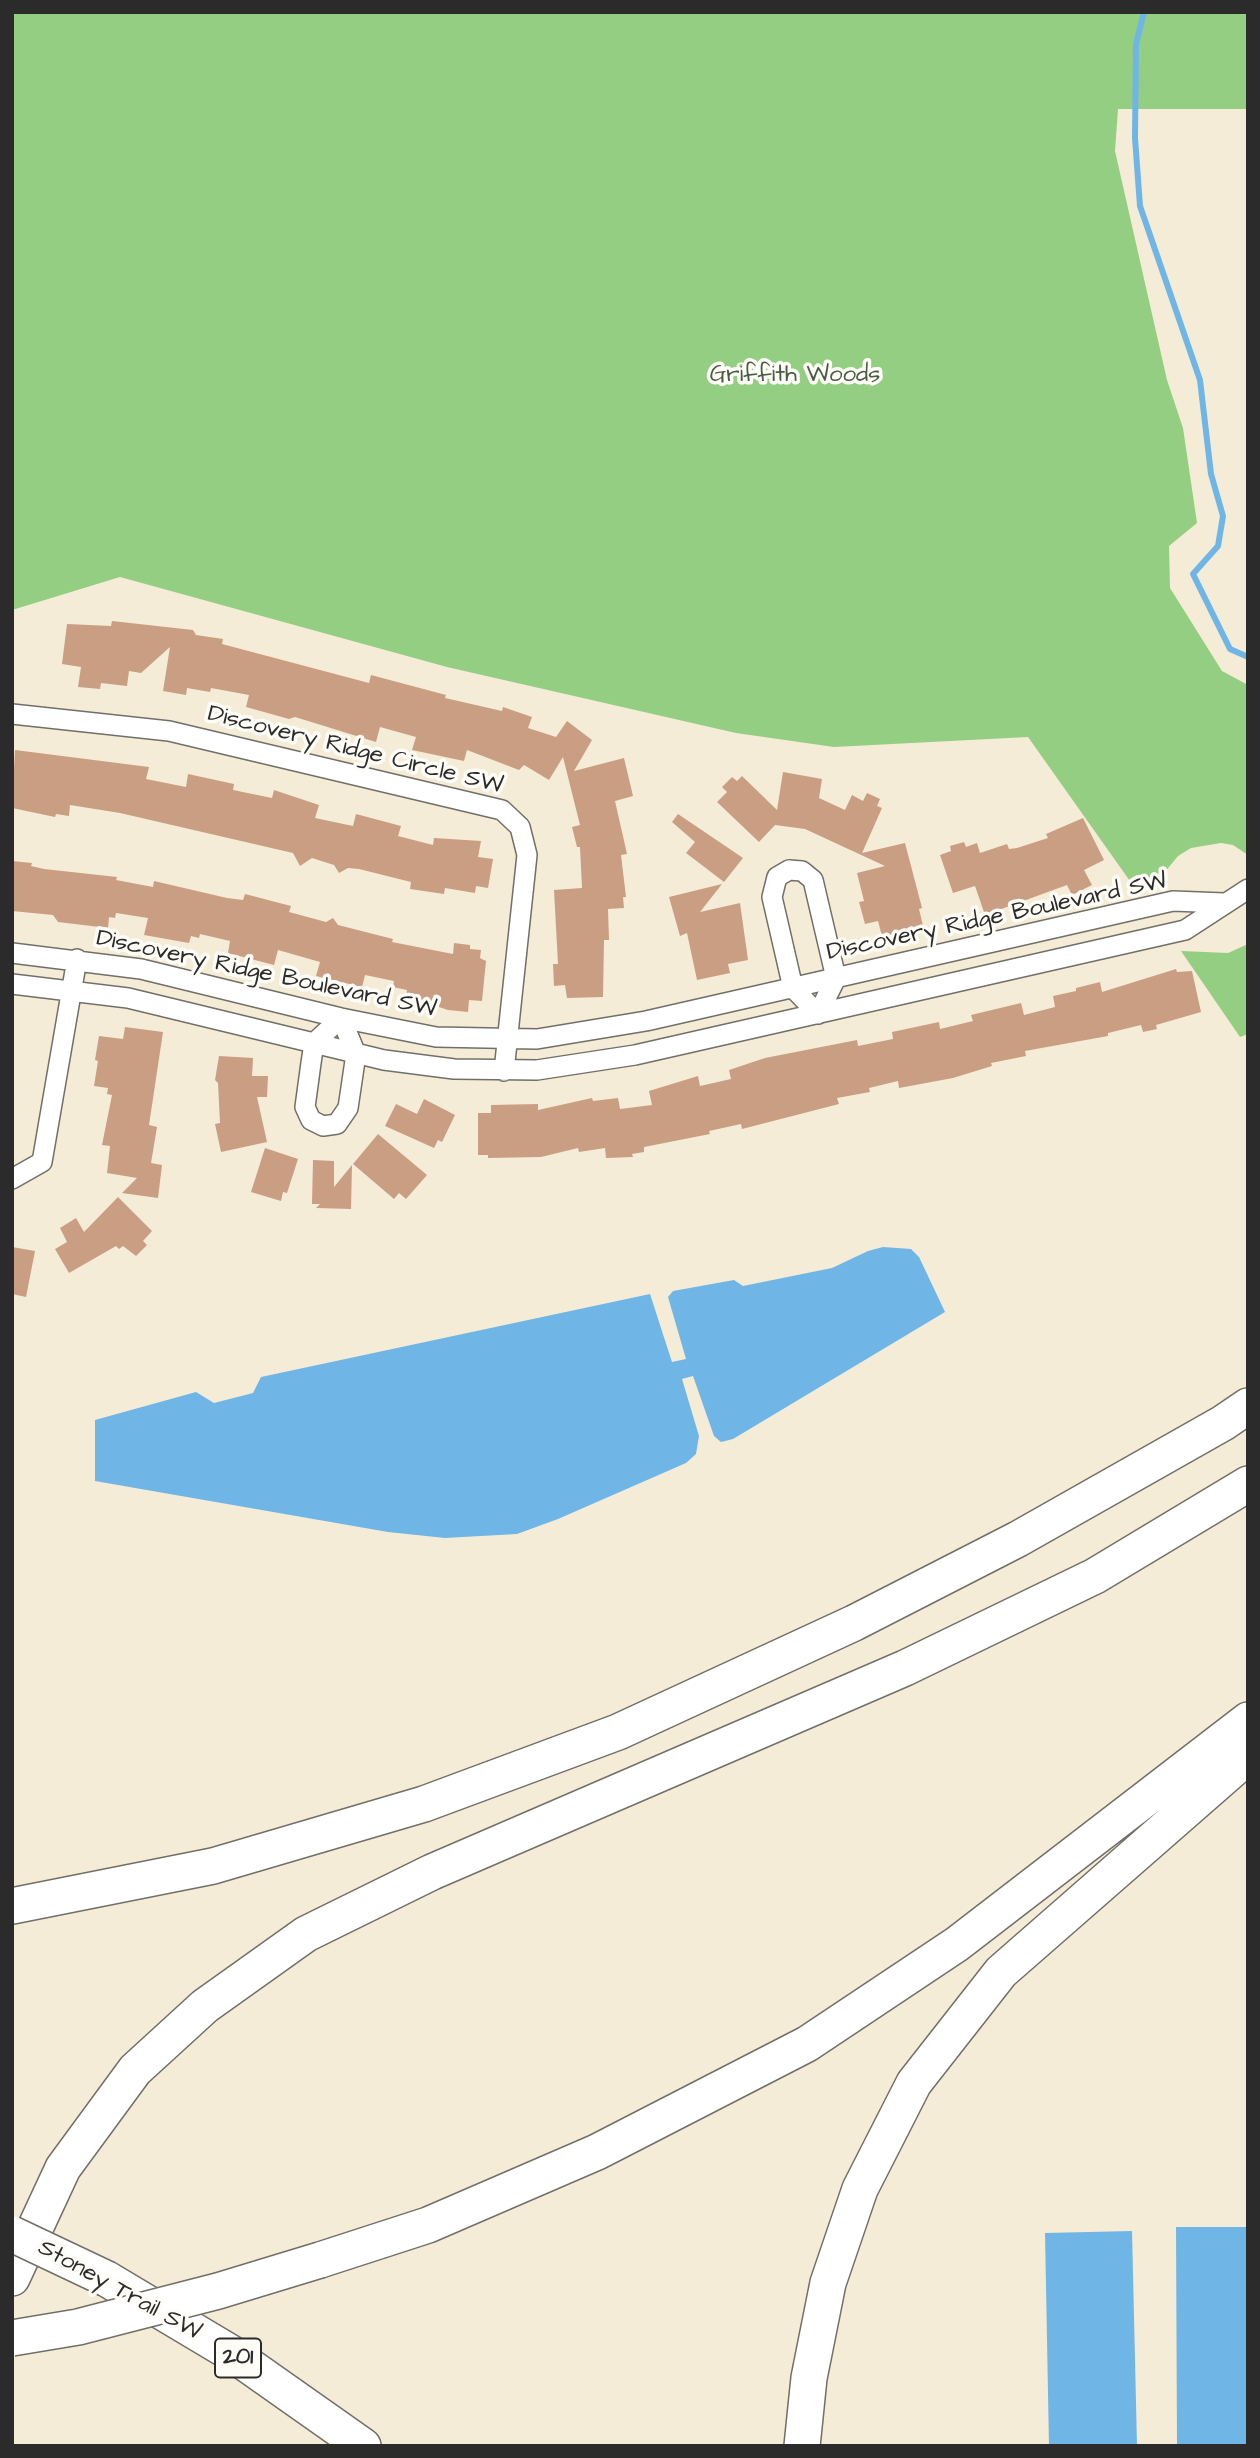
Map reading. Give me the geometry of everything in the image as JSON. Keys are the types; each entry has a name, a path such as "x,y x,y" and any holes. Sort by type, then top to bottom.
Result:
{"highway":[{"path":"12,1906 213,1866 424,1804 618,1732 854,1623 1018,1539 1223,1423 1248,1406"},
{"path":"12,2278 63,2168 135,2070 205,2006 306,1934 432,1872 905,1668 1095,1576 1248,1484"},
{"path":"12,2338 78,2327 218,2291 320,2260 428,2225 597,2152 807,2044 957,1944 1248,1720"},
{"path":"802,2446 809,2378 828,2283 860,2189 914,2082 1001,1972 1248,1756"},
{"name":"Stoney Trail SW","path":"12,2234 107,2279 231,2353 363,2446"}],"street":[{"name":"Discovery Ridge Circle SW","path":"12,714 169,731 502,810 520,827 527,855 504,1071"},
{"path":"789,870 802,871 813,880 836,978 817,1014 793,988 772,890 777,877 789,870"},
{"path":"1224,903 1248,889"},
{"name":"Discovery Ridge Boulevard SW","path":"12,953 77,959 202,982 341,1018 436,1037 507,1040 576,1035 1173,901 1224,903"},
{"name":"Discovery Ridge Boulevard SW","path":"12,984 72,990 195,1012 356,1054 418,1066 504,1071 598,1063 1185,930 1224,903"},
{"path":"12,1179 42,1162 77,959"},
{"path":"341,1018 356,1054 346,1115 337,1124 323,1126 311,1120 304,1107 314,1043 341,1018"}],"green space":[{"name":"Griffith Woods","path":"12,12 1248,12 1248,109 1118,109 1115,151 1167,380 1183,428 1197,523 1169,546 1170,588 1222,671 1248,685 1248,855 1233,845 1221,843 1191,848 1178,856 1160,878 1137,891 1028,737 834,747 736,733 447,667 120,577 12,610"},
{"path":"1248,944 1248,1034 1240,1037 1181,951 1228,953"}],"water":[{"path":"883,1247 911,1249 919,1257 945,1312 733,1439 721,1442 714,1436 693,1376 682,1379 699,1436 696,1454 686,1463 517,1534 445,1538 388,1532 95,1481 95,1420 196,1392 214,1403 253,1393 261,1377 650,1294 672,1362 686,1359 668,1297 673,1291 734,1280 743,1286 832,1268"},
{"path":"1176,2227 1248,2227 1248,2446 1177,2446"},
{"path":"1132,2231 1137,2446 1049,2446 1045,2233"}],"building":[{"path":"112,621 193,630 196,635 223,639 222,644 369,683 371,675 446,695 445,698 502,711 503,707 532,717 528,728 556,737 567,721 592,740 574,771 624,758 633,796 615,801 627,854 621,855 626,897 623,897 624,908 608,909 609,940 604,940 603,997 567,998 565,985 554,986 553,964 558,964 554,890 582,888 580,847 577,847 572,827 580,825 563,757 549,780 524,765 519,770 467,750 464,761 412,750 416,737 380,727 376,742 295,717 289,719 246,707 249,695 211,688 210,692 187,688 186,695 163,691 170,647 141,673 129,671 127,686 101,683 100,689 78,687 81,667 62,664 67,624 111,626"},
{"path":"15,750 149,767 146,779 186,787 188,774 234,784 233,790 272,798 274,790 319,805 315,818 353,826 356,814 401,826 398,836 433,845 434,838 481,841 478,857 493,859 488,888 476,886 475,893 445,888 444,894 410,889 411,882 359,869 348,868 339,873 334,865 312,858 300,866 293,853 120,813 70,805 69,816 56,814 55,817 12,808"},
{"path":"783,772 822,779 819,798 845,810 852,795 863,801 867,793 880,799 877,806 882,808 862,853 905,843 922,908 919,909 924,930 883,940 878,921 865,924 859,902 864,901 857,873 885,866 805,829 775,825 759,842 717,802 727,792 722,787 732,777 737,781 742,776 777,810"},
{"path":"678,814 743,858 724,882 686,853 695,842 672,822"},
{"path":"1083,818 1104,860 1084,870 1092,885 1072,895 1067,885 985,915 975,886 953,893 940,855 951,851 950,846 964,842 966,847 977,843 980,853 1007,844 1009,849 1017,848 1048,838 1046,834"},
{"path":"12,861 32,863 31,866 44,869 117,877 116,880 153,887 154,881 227,898 243,900 245,894 291,906 289,912 326,922 333,918 338,925 393,939 392,942 453,954 454,943 470,945 470,949 481,950 480,958 486,961 482,1001 469,1000 468,1012 448,1010 439,1007 439,1003 406,997 407,990 393,987 394,981 365,975 362,987 316,976 320,962 278,950 274,965 228,953 230,941 200,934 199,938 191,936 189,943 144,935 148,918 116,913 115,918 109,917 108,928 58,922 53,915 12,911"},
{"path":"722,884 700,912 740,903 748,960 728,964 730,973 697,980 687,933 680,936 669,897"},
{"path":"1176,969 1177,972 1192,971 1201,1012 1156,1025 1157,1029 1143,1032 1141,1025 1108,1033 1108,1036 1025,1051 1026,1056 991,1063 992,1066 953,1078 899,1088 898,1081 869,1088 870,1092 837,1098 839,1104 742,1129 741,1124 709,1131 710,1134 644,1147 644,1152 632,1154 633,1157 606,1158 605,1148 579,1152 578,1148 541,1157 488,1158 488,1155 478,1155 478,1113 491,1113 491,1105 538,1104 538,1110 592,1098 593,1101 618,1098 620,1109 652,1105 649,1091 698,1076 700,1086 731,1079 729,1070 765,1058 857,1040 858,1046 893,1039 892,1032 939,1022 940,1029 973,1021 971,1015 1021,1003 1024,1015 1055,1007 1053,996 1076,991 1076,988 1100,982 1102,992"},
{"path":"125,1027 163,1032 149,1125 157,1127 151,1163 162,1165 158,1198 122,1193 137,1178 107,1173 110,1146 102,1145 112,1095 107,1094 108,1088 94,1086 98,1061 95,1060 99,1036 123,1039"},
{"path":"219,1056 253,1058 252,1076 268,1076 267,1097 257,1097 267,1142 221,1152 215,1124 220,1123 218,1083 215,1080"},
{"path":"424,1099 455,1115 442,1142 438,1140 434,1148 385,1126 396,1104 417,1114"},
{"path":"378,1134 427,1175 406,1199 399,1193 394,1199 353,1164"},
{"path":"265,1148 298,1159 287,1193 283,1192 281,1201 251,1192"},
{"path":"313,1160 334,1161 334,1187 352,1165 351,1209 316,1208 320,1204 312,1204"},
{"path":"118,1197 152,1231 143,1241 147,1245 136,1256 123,1246 119,1249 116,1246 69,1273 55,1249 67,1242 60,1228 76,1218 84,1232"},
{"path":"12,1247 35,1251 26,1297 12,1294"}],"waterway":[{"path":"1144,12 1136,44 1135,138 1140,206 1200,380 1211,474 1223,516 1218,546 1193,574 1230,649 1248,657"}]}
